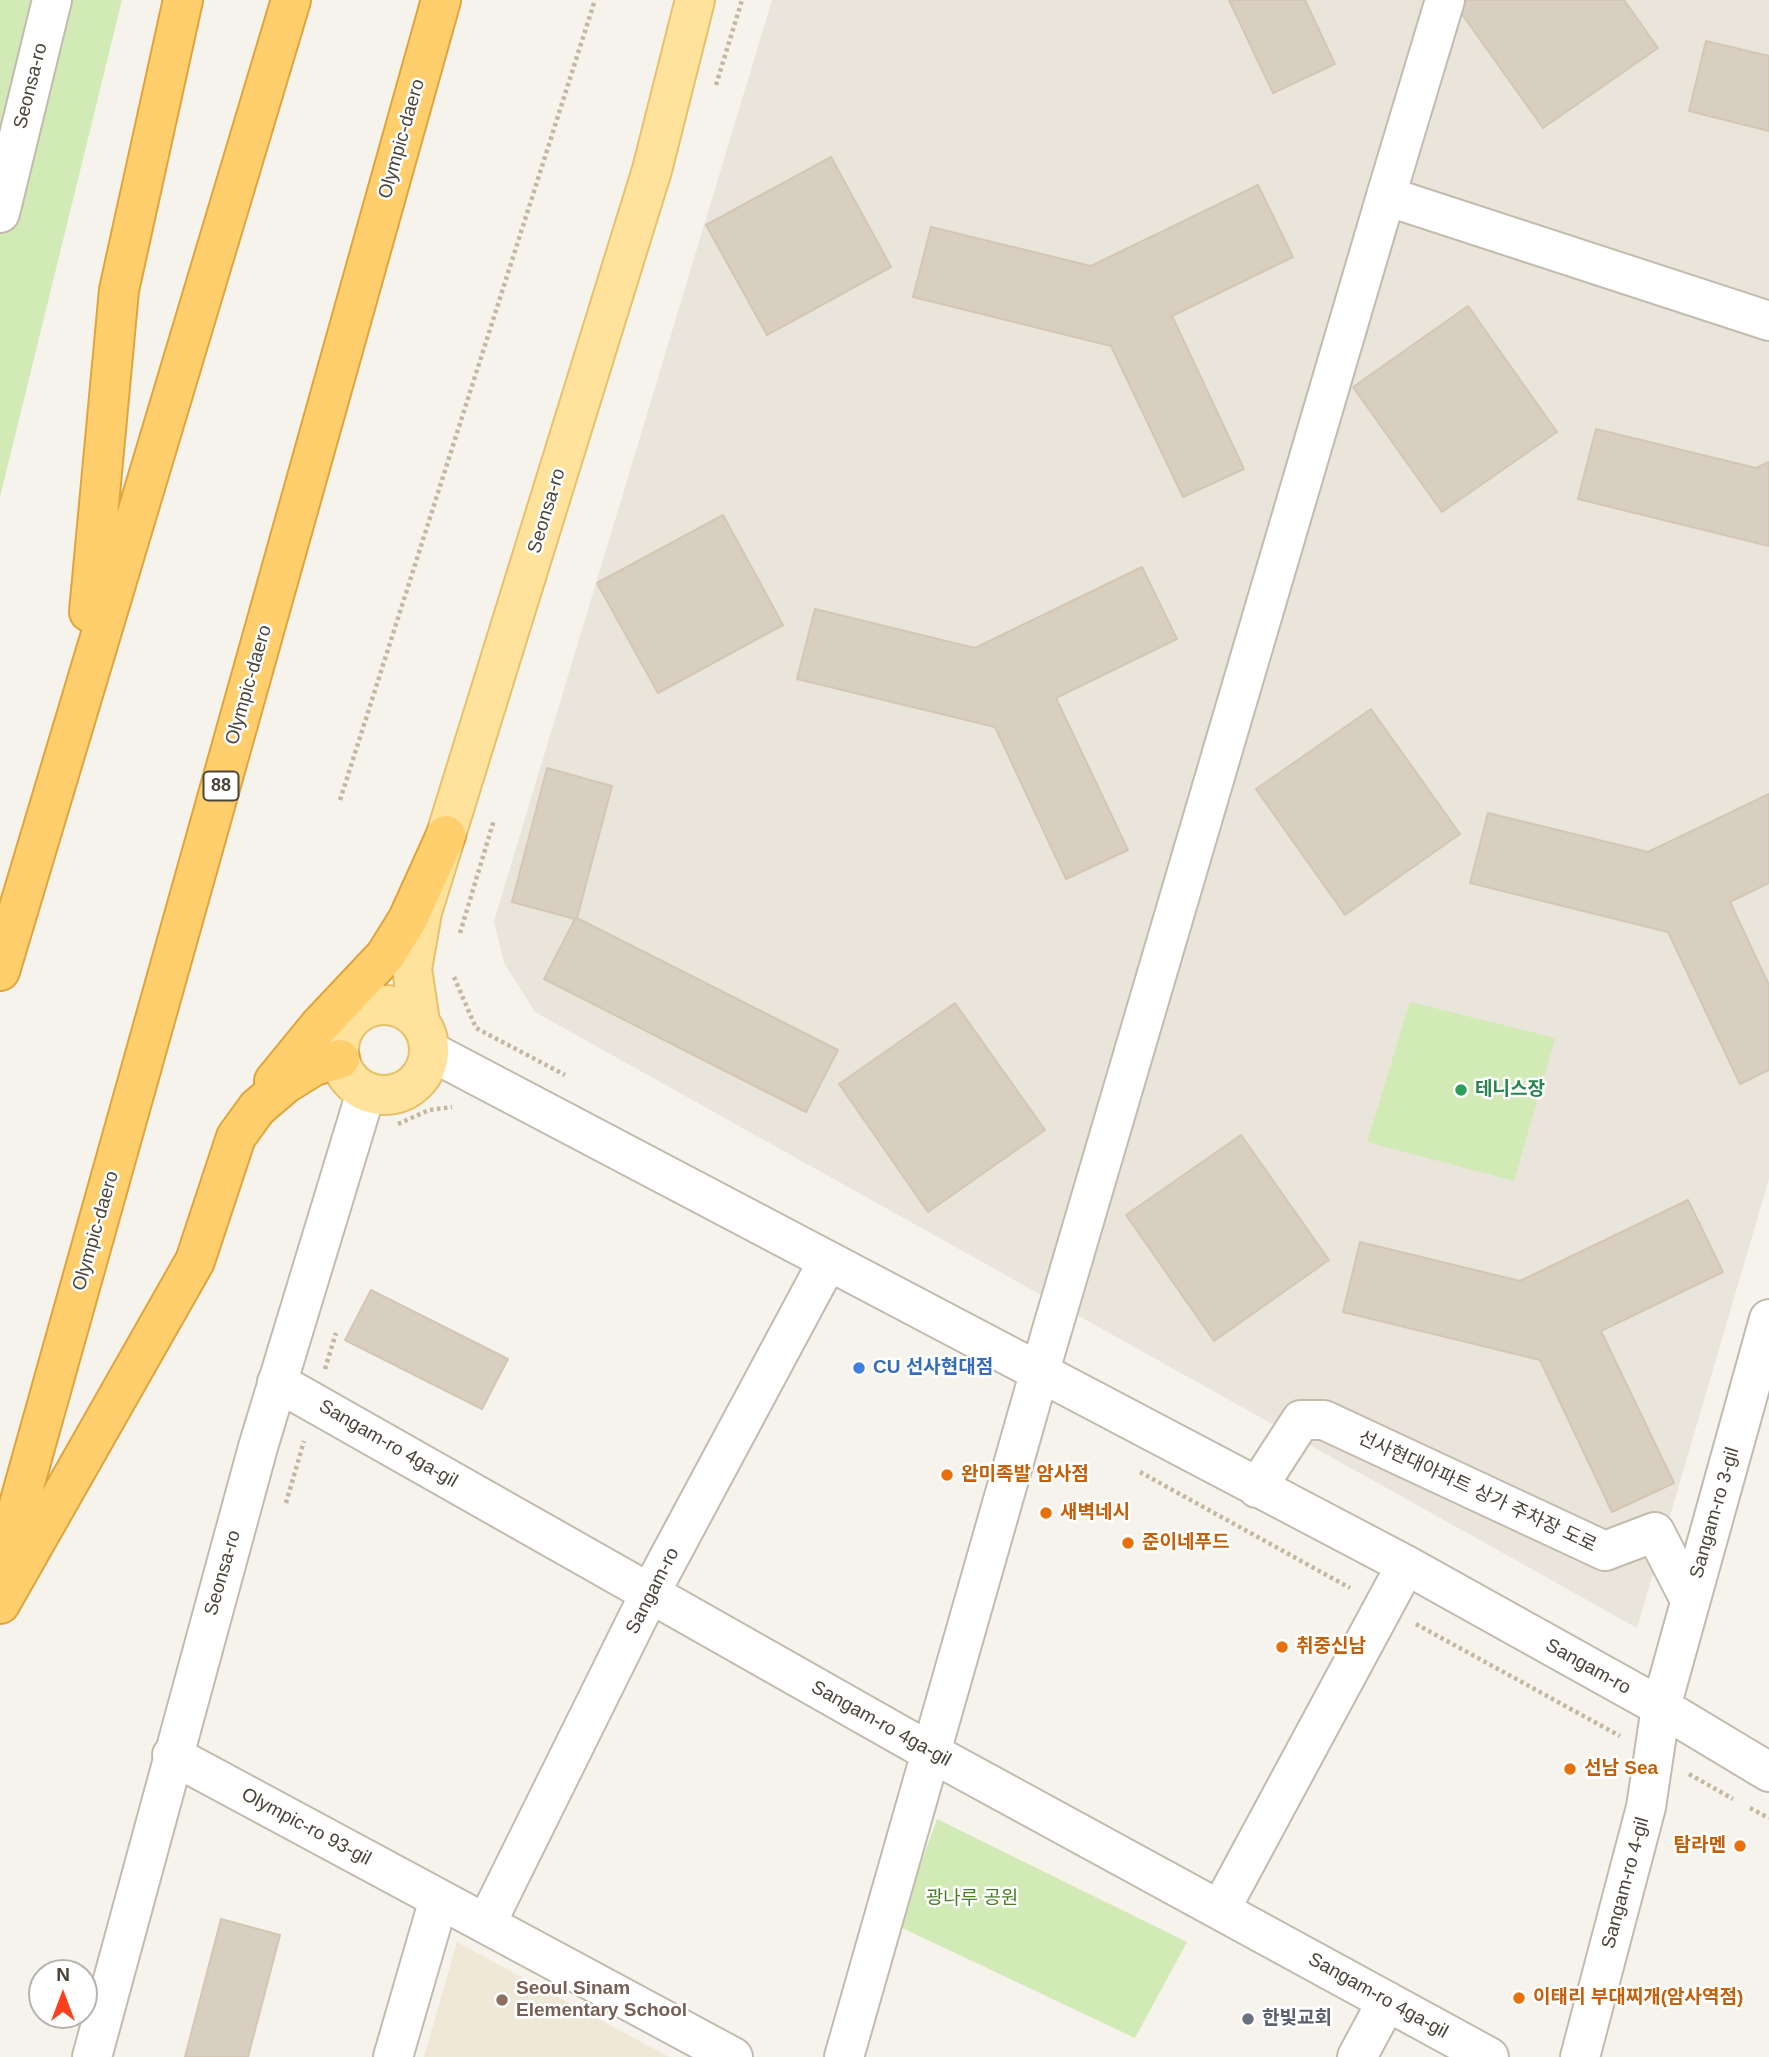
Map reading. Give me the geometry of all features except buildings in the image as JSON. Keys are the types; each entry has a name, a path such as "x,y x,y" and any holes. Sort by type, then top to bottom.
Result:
{"highway":[{"path":"81,695 119,290 183,0"},
{"path":"0,971 291,0"},
{"name":"Olympic-daero","path":"0,1572 441,0"},
{"path":"0,1604 195,1261 236,1137 262,1096 318,1026 385,956 408,919 446,835"},
{"path":"236,1137 257,1108 285,1084 314,1066 340,1059"}],"main road":[{"name":"Seonsa-ro","path":"425,1037 414,992 414,952 422,912 652,170 695,0"},
{"path":"379,1004 409,1012 425,1037 427,1066 409,1089 380,1096 366,1092 354,1084 340,1059 343,1030 351,1018 364,1009 379,1004"}],"street":[{"name":"Seonsa-ro","path":"0,213 52,0"},
{"path":"844,2057 1039,1374 1445,0"},
{"path":"1386,196 1769,321"},
{"name":"Sangam-ro","path":"425,1037 828,1261 1406,1565 1661,1707 1769,1772"},
{"name":"Seonsa-ro","path":"92,2057 172,1755 277,1382 366,1092"},
{"name":"Sangam-ro","path":"486,1924 650,1593 828,1261"},
{"name":"Sangam-ro 3-gil","path":"1661,1707 1769,1319"},
{"name":"Sangam-ro 4ga-gil","path":"277,1382 930,1752 1489,2057"},
{"name":"선사현대아파트 상가 주차장 도로","path":"1257,1488 1301,1420 1324,1420 1605,1551 1655,1532 1690,1600"},
{"path":"1220,1910 1406,1565"},
{"name":"Sangam-ro 4-gil","path":"1580,2057 1646,1807 1661,1707"},
{"name":"Olympic-ro 93-gil","path":"172,1755 733,2057"},
{"path":"393,2057 439,1899"},
{"path":"1357,2057 1387,2001"}],"path":[{"path":"340,800 595,0"},
{"path":"398,1122 429,1110 455,1106"},
{"path":"1139,1471 1734,1799"},
{"path":"1746,1806 1769,1818"}],"shaded area":[{"path":"772,0 1769,0 1769,1179 1637,1628 535,1012 504,963 494,921"},
{"name":"Seoul Sinam Elementary School","path":"457,1942 669,2057 424,2057"}],"green space":[{"path":"0,0 122,0 0,497"},
{"name":"테니스장","path":"1410,1002 1555,1038 1514,1181 1367,1142"},
{"name":"광나루 공원","path":"937,1819 1187,1942 1135,2038 898,1926"}],"place":[{"name":"테니스장","path":"1461,1090"},
{"name":"CU 선사현대점","path":"859,1368"},
{"name":"완미족발 암사점","path":"947,1475"},
{"name":"새벽네시","path":"1046,1513"},
{"name":"준이네푸드","path":"1128,1543"},
{"name":"취중신남","path":"1282,1647"},
{"name":"선남 Sea","path":"1570,1769"},
{"name":"탐라멘","path":"1740,1846"},
{"name":"이태리 부대찌개(암사역점)","path":"1519,1998"},
{"name":"Seoul Sinam Elementary School","path":"502,2000"},
{"name":"한빛교회","path":"1248,2019"}]}
